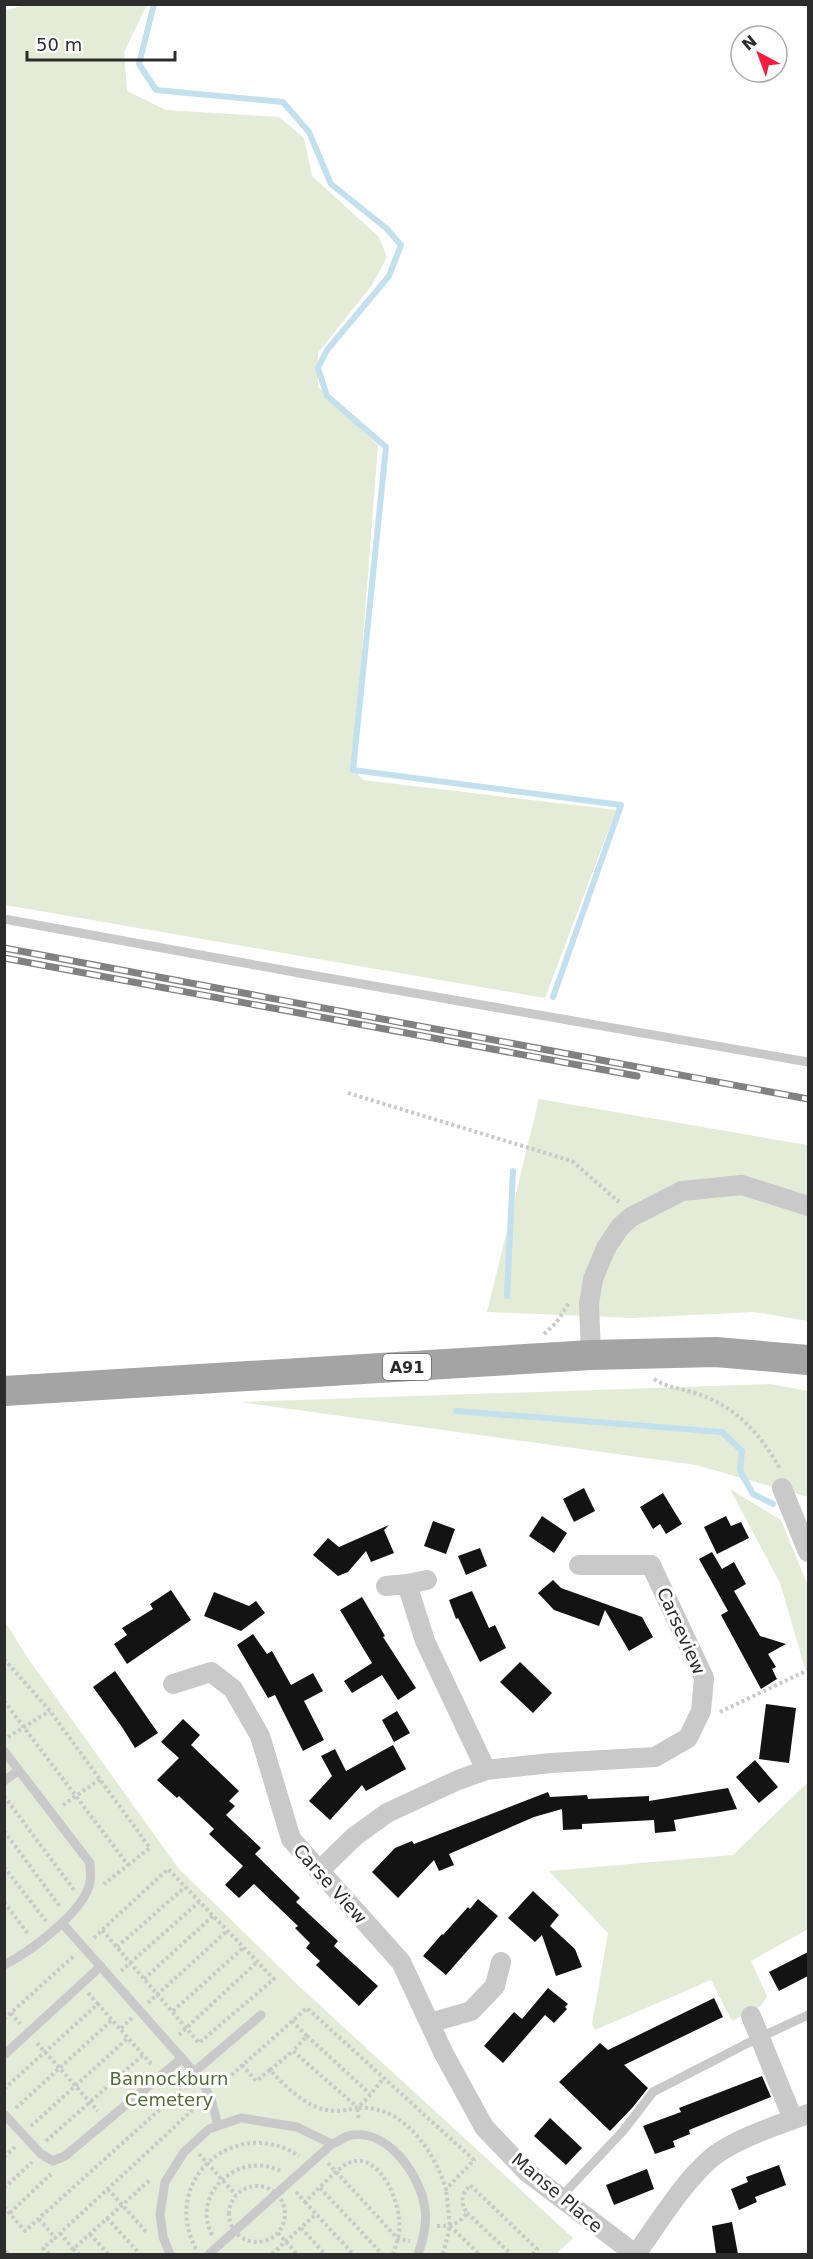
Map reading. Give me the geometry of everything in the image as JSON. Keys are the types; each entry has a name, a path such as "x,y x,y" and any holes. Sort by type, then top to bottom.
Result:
{"main road":[{"name":"A91","path":"4,1391 591,1355 716,1352 808,1360"}],"street":[{"path":"591,1355 589,1304 593,1279 606,1248 620,1227 631,1216 682,1191 742,1185 808,1206"},
{"path":"782,1488 808,1552"},
{"name":"Carseview","path":"319,1871 354,1838 387,1813 458,1780 486,1770 552,1763 655,1757 688,1738 701,1712 704,1678 651,1565 579,1565"},
{"path":"386,1586 427,1580"},
{"path":"407,1584 425,1641 486,1770"},
{"name":"Carse View","path":"173,1684 211,1672 233,1689 260,1736 291,1839 401,1962 484,2127"},
{"path":"430,2023 471,2011 495,1986 501,1962"},
{"path":"635,2254 694,2175 710,2158 730,2145 801,2117 751,2016"},
{"name":"Manse Place","path":"484,2127 527,2172 635,2254"}],"lane":[{"path":"4,919 808,1062"},
{"path":"4,1751 90,1863 90,1883 77,1908 53,1931 18,1958 4,1965"},
{"path":"4,1781 19,1770"},
{"path":"65,1920 84,1947 202,2081 212,2102 218,2126"},
{"path":"4,2055 101,1966"},
{"path":"196,2074 261,2015"},
{"path":"560,2198 623,2131 653,2092 808,2015"},
{"path":"6,2118 39,2152 53,2161 65,2156 182,2058"},
{"path":"170,2254 163,2237 160,2214 165,2182 188,2148 209,2129 241,2118 297,2127 332,2144"},
{"path":"209,2254 332,2144 348,2136 365,2135 381,2140 401,2157 416,2181 425,2209 422,2244 418,2254"}],"path":[{"path":"348,1093 572,1161 618,1200 631,1216"},
{"path":"543,1359 544,1334 556,1323 572,1299"},
{"path":"644,1379 655,1379 660,1385 693,1392 738,1414 767,1448 780,1468 788,1482 782,1488"},
{"path":"4,1659 50,1710 150,1848 81,1900 4,1796"},
{"path":"695,1724 808,1670"},
{"path":"4,1701 128,1865"},
{"path":"4,1740 50,1710"},
{"path":"52,1813 100,1779"},
{"path":"4,1831 65,1920"},
{"path":"4,1867 53,1931"},
{"path":"4,2019 168,1869 274,1979 200,2043 102,1930"},
{"path":"117,1947 185,1887"},
{"path":"4,1902 36,1944"},
{"path":"130,1962 199,1902"},
{"path":"144,1979 213,1916"},
{"path":"120,2029 227,1931"},
{"path":"172,2011 243,1948"},
{"path":"169,2044 257,1962"},
{"path":"4,2089 98,2004 161,2075"},
{"path":"11,2013 107,2121"},
{"path":"6,2118 112,2019"},
{"path":"292,2020 370,2094"},
{"path":"242,2065 256,2081 293,2051 307,2036"},
{"path":"22,2134 129,2038"},
{"path":"293,2051 357,2108"},
{"path":"4,2188 89,2102 143,2055"},
{"path":"270,2070 289,2090 325,2111 357,2108 384,2078"},
{"path":"4,2207 26,2231 196,2074"},
{"path":"199,2254 189,2235 185,2214 190,2187 207,2163 233,2146 251,2144 285,2148 308,2166"},
{"path":"73,2249 188,2148 207,2163 236,2195"},
{"path":"321,2154 398,2239 422,2244"},
{"path":"10,2213 55,2170 58,2159"},
{"path":"305,2202 346,2164 363,2161 377,2169 395,2197 400,2220 398,2239 393,2254"},
{"path":"218,2246 210,2231 205,2211 212,2192 232,2172 264,2166 284,2173 305,2202 353,2254"},
{"path":"511,2254 462,2206 462,2193 470,2185 537,2249 532,2254"},
{"path":"108,2188 149,2235"},
{"path":"320,2188 382,2254"},
{"path":"443,2254 450,2226 446,2189"},
{"path":"424,2226 450,2226 459,2223 467,2213"},
{"path":"272,2254 316,2214"},
{"path":"107,2218 140,2254"},
{"path":"450,2226 479,2254"},
{"path":"301,2228 325,2254"},
{"path":"60,2233 79,2254"},
{"path":"278,2233 297,2254"},
{"path":"90,2234 108,2254"},
{"path":"49,2254 43,2248 54,2238"},
{"path":"444,2248 451,2254"}],"green space":[{"path":"25,5 147,5 124,52 127,91 166,110 279,117 304,138 312,176 379,237 387,257 372,285 318,353 318,387 378,445 353,768 363,780 616,810 545,998 5,905 4,11"},
{"path":"539,1099 808,1145 808,1321 754,1312 632,1318 487,1312"},
{"path":"770,1384 808,1391 808,1497 696,1465 239,1402"},
{"path":"730,1489 781,1520 808,1586 808,1672 780,1583"},
{"name":"Bannockburn Cemetery","path":"4,1620 27,1657 179,1869 300,1987 573,2238 556,2254 5,2254"},
{"path":"808,1782 808,1929 751,1961 767,1996 762,2005 732,2021 711,1980 595,2030 592,2024 608,1933 549,1871 733,1855"}],"building":[{"path":"584,1488 595,1511 574,1522 563,1499"},
{"path":"663,1493 682,1524 666,1534 660,1524 653,1529 640,1507"},
{"path":"542,1516 567,1533 554,1553 529,1536"},
{"path":"726,1516 731,1526 741,1522 749,1538 717,1554 704,1527"},
{"path":"433,1521 455,1529 446,1554 424,1546"},
{"path":"389,1525 384,1530 394,1553 371,1562 366,1551 348,1572 338,1576 313,1555 328,1538 339,1547"},
{"path":"480,1548 487,1566 466,1575 458,1556"},
{"path":"712,1552 722,1569 734,1562 746,1584 734,1591 760,1636 786,1644 768,1654 776,1667 772,1669 777,1679 761,1689 721,1615 728,1611 699,1559"},
{"path":"553,1580 561,1588 642,1617 653,1637 629,1651 605,1610 599,1626 554,1610 538,1593"},
{"path":"171,1590 191,1620 127,1664 114,1644 127,1635 122,1628 153,1609 150,1604"},
{"path":"472,1591 489,1628 495,1625 506,1648 480,1662 458,1618 456,1619 449,1600"},
{"path":"214,1592 249,1606 256,1601 265,1613 241,1631 204,1616"},
{"path":"362,1597 385,1636 383,1637 416,1688 398,1700 382,1675 352,1693 344,1681 372,1663 340,1610"},
{"path":"253,1634 267,1654 272,1651 291,1685 313,1673 323,1691 304,1701 324,1740 303,1751 275,1695 268,1698 237,1645"},
{"path":"520,1662 552,1693 533,1713 500,1682"},
{"path":"115,1671 158,1733 135,1748 93,1687"},
{"path":"766,1704 796,1708 789,1763 759,1759"},
{"path":"397,1711 410,1733 394,1742 382,1720"},
{"path":"183,1719 200,1735 191,1745 239,1791 229,1801 235,1806 226,1815 261,1848 255,1854 300,1898 296,1902 338,1941 334,1946 378,1986 359,2006 316,1965 320,1961 306,1948 310,1943 295,1928 298,1926 254,1884 239,1898 225,1885 243,1866 209,1834 214,1829 179,1796 177,1798 157,1780 179,1758 161,1742"},
{"path":"393,1745 406,1769 366,1791 362,1785 330,1820 309,1801 332,1776 321,1756 335,1749 346,1771"},
{"path":"755,1760 778,1787 759,1803 736,1777"},
{"path":"728,1788 737,1809 674,1820 676,1831 655,1833 654,1820 582,1824 582,1829 563,1830 562,1809 534,1817 449,1854 454,1865 439,1871 434,1860 398,1898 372,1872 395,1848 412,1841 414,1844 548,1792 550,1797 587,1795 588,1799 649,1796 649,1801"},
{"path":"533,1891 559,1915 550,1926 575,1949 582,1967 556,1976 542,1935 535,1942 508,1918"},
{"path":"478,1899 498,1916 446,1975 423,1956"},
{"path":"808,1952 808,1976 779,1991 769,1972"},
{"path":"548,1988 568,2004 565,2007 567,2009 554,2023 545,2015 503,2063 484,2046 514,2012 522,2019"},
{"path":"714,1998 723,2017 624,2065 648,2088 610,2131 559,2082 600,2043 608,2050"},
{"path":"762,2076 771,2097 689,2130 690,2134 673,2141 675,2147 655,2154 643,2126 681,2112 679,2108"},
{"path":"550,2118 582,2148 566,2165 534,2136"},
{"path":"779,2165 786,2185 755,2197 757,2202 739,2210 731,2189 748,2182 746,2177"},
{"path":"647,2169 654,2189 614,2205 606,2185"},
{"path":"732,2222 738,2254 716,2254 712,2226"}],"waterway":[{"path":"154,4 139,64 156,90 283,102 309,132 331,184 386,228 401,245 389,276 327,350 318,368 327,396 386,447 353,770 621,805 553,997"},
{"path":"507,1296 513,1171"},
{"path":"456,1411 722,1432 742,1451 740,1471 753,1494 773,1504"}],"railway":[{"path":"4,948 808,1099"},
{"path":"4,958 637,1076"}]}
